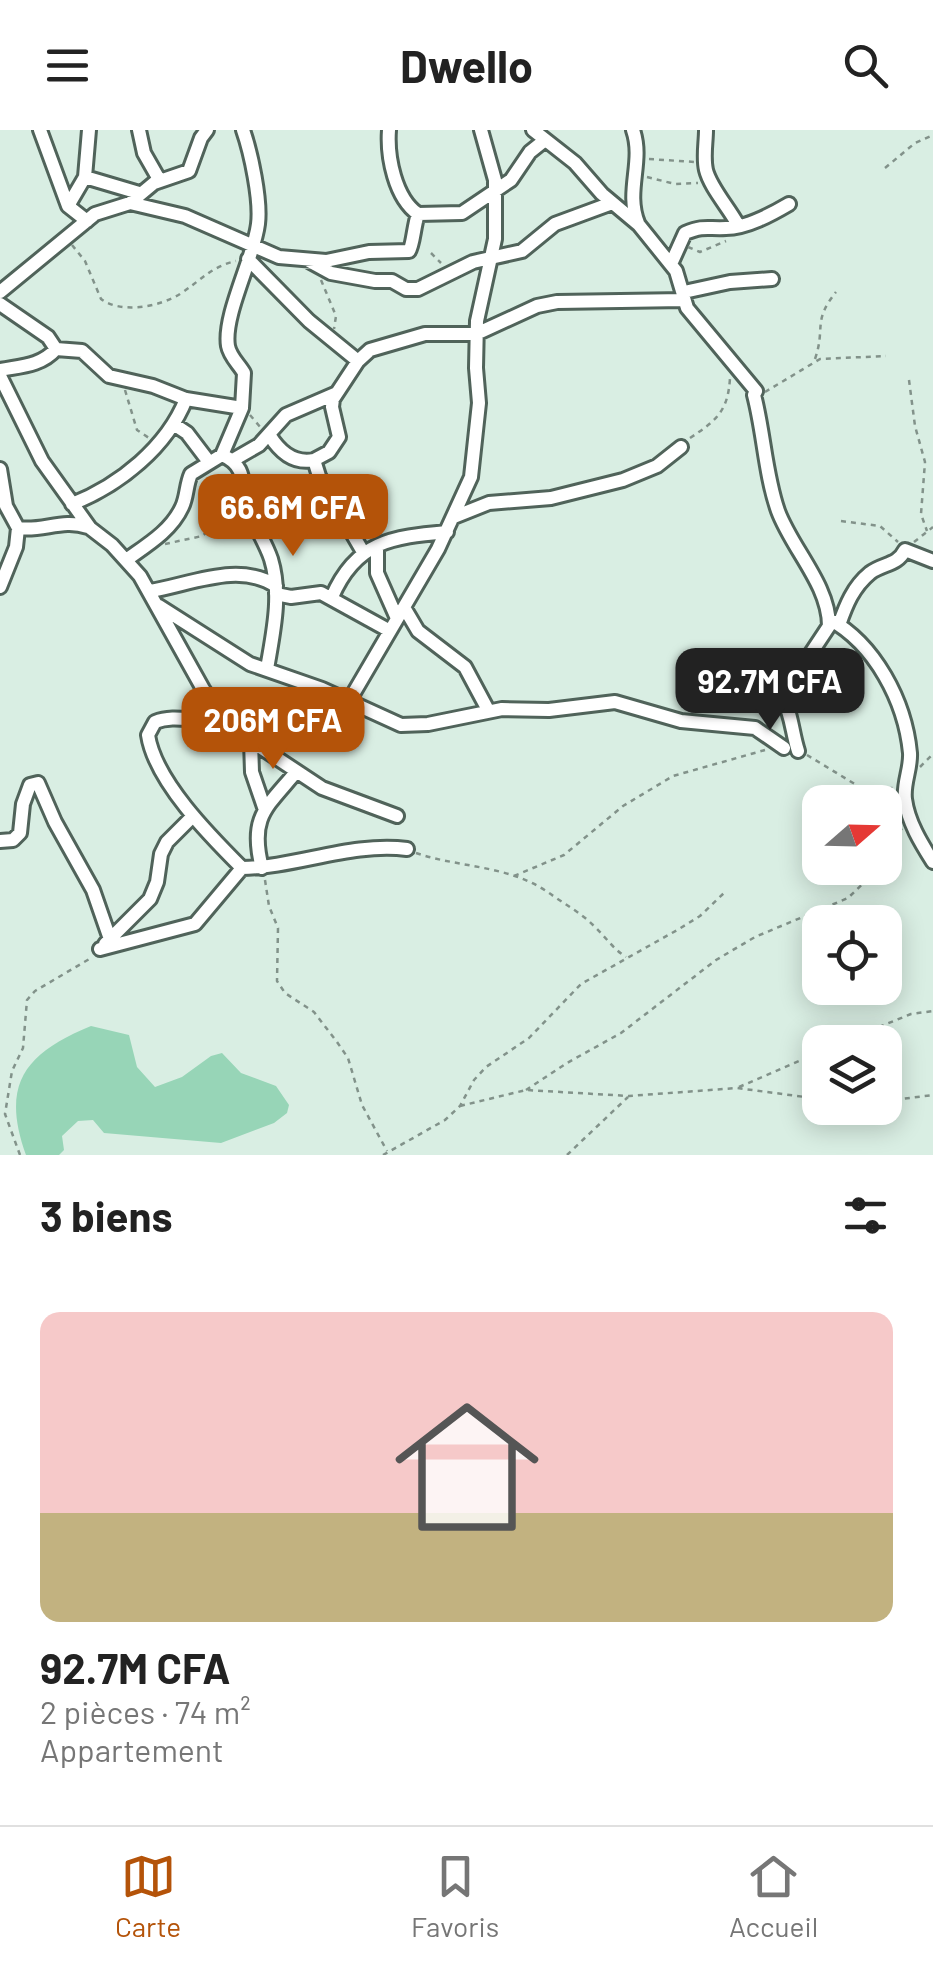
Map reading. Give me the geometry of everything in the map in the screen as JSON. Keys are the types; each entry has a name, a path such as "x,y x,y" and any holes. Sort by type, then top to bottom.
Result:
{"street":[{"path":"40,130 68,206 87,221"},
{"path":"68,206 85,177 88,130"},
{"path":"139,130 144,153 160,181"},
{"path":"0,292 96,214 189,170 207,130"},
{"path":"228,458 242,408 244,373 232,357 228,339 259,213 243,130"},
{"path":"389,130 391,166 407,205 418,214 462,213 516,176 530,152 545,140"},
{"path":"349,701 447,532 471,476 472,444 479,414 476,334 492,256 495,190 482,130"},
{"path":"533,130 639,225 671,264 687,308 754,386 778,511 834,622 849,630 876,660 892,690 910,754 905,786 908,812 933,862"},
{"path":"632,130 638,158 631,198 639,225"},
{"path":"706,130 705,167 711,184 726,201 738,226"},
{"path":"85,177 185,216 251,254 358,361"},
{"path":"251,254 315,265 357,279 392,280 410,290 492,256 517,253 555,224 612,204"},
{"path":"671,264 681,239 690,231 709,226 738,226 789,204"},
{"path":"315,265 370,252 409,250 418,214"},
{"path":"270,436 291,458 302,462 328,452 339,437 332,407 337,392 358,361 379,346 426,334 476,334 537,306 557,302 684,296 730,282 772,280"},
{"path":"0,304 48,337 56,349"},
{"path":"242,408 186,398 110,376 82,351 56,349 31,365 0,373 42,461 90,528 126,560 150,592 203,690 223,718 251,742 322,788 397,816"},
{"path":"126,560 149,545 181,509 191,474 209,462 228,458 270,436 286,415 337,392"},
{"path":"72,504 114,482 159,444 175,425 186,398"},
{"path":"175,425 209,462"},
{"path":"454,517 489,503 551,498 623,480 657,466 681,447"},
{"path":"228,458 243,475 246,503 271,559 276,590 267,670"},
{"path":"314,460 319,476 370,550 377,574 401,613 418,632 465,667 488,710"},
{"path":"0,469 16,547 0,587"},
{"path":"246,503 277,491"},
{"path":"10,520 26,530 74,522 90,528"},
{"path":"332,597 351,564 370,550 408,535 447,532"},
{"path":"791,749 790,710 782,698 852,592 870,574 899,560 905,550 933,561"},
{"path":"150,592 228,576 263,578 276,590 292,596 314,592 332,597 390,631"},
{"path":"159,606 232,655 393,722 412,726 488,710 550,710 615,702 680,721 755,728 791,749"},
{"path":"223,718 202,723 163,718 150,728 148,735 154,754 192,816 242,868 262,868 364,849 408,849"},
{"path":"251,742 252,772 264,806"},
{"path":"262,868 256,837 264,806 296,772"},
{"path":"1,840 13,840 20,834 24,799 30,785 38,783 93,890 104,944"},
{"path":"104,944 150,899 167,842 192,816"},
{"path":"104,944 195,924 242,868"}],"path":[{"path":"885,168 915,143 933,134"},
{"path":"638,158 688,160 705,167"},
{"path":"636,173 675,184 711,184"},
{"path":"681,239 700,252 722,245 738,226"},
{"path":"68,238 85,261 101,299 121,307 169,300 212,270 251,254"},
{"path":"431,253 444,267 454,270"},
{"path":"315,265 336,316 333,340"},
{"path":"815,360 821,338 819,318 836,292"},
{"path":"754,395 776,388 815,360 886,356"},
{"path":"681,447 711,424 729,400 730,361"},
{"path":"909,380 925,462 920,514 927,531"},
{"path":"126,381 125,396 137,430 159,444"},
{"path":"242,408 270,436"},
{"path":"277,491 319,476"},
{"path":"149,545 202,536 246,503"},
{"path":"841,520 880,526 905,550 933,527"},
{"path":"514,876 564,855 623,806 673,776 768,749 791,749 839,772 863,789 905,786"},
{"path":"902,828 908,812"},
{"path":"408,849 444,861 488,867 548,892 592,923 615,950 628,958"},
{"path":"262,868 269,906 278,928 277,981 285,993 314,1012 338,1042 386,1154 424,1134 460,1106 486,1067 529,1038 581,984 700,916 724,894"},
{"path":"526,1090 621,1033 716,960 755,938 848,898 861,885"},
{"path":"20,1155 5,1114 12,1071 23,1048 27,1000 48,983 90,960 104,944"},
{"path":"884,1025 911,1014 933,1011"},
{"path":"737,1088 802,1060"},
{"path":"460,1106 526,1090 629,1096 737,1088 802,1096"},
{"path":"0,1095 7,1095"},
{"path":"902,1099 933,1095"},
{"path":"568,1155 629,1096"}],"shaded area":[{"path":"91,1026 129,1035 137,1067 155,1087 182,1077 211,1056 222,1053 241,1073 276,1086 289,1105 287,1113 274,1123 221,1143 104,1133 93,1120 78,1121 62,1136 64,1150 59,1155 26,1155 16,1108 24,1074 50,1047"}]}
